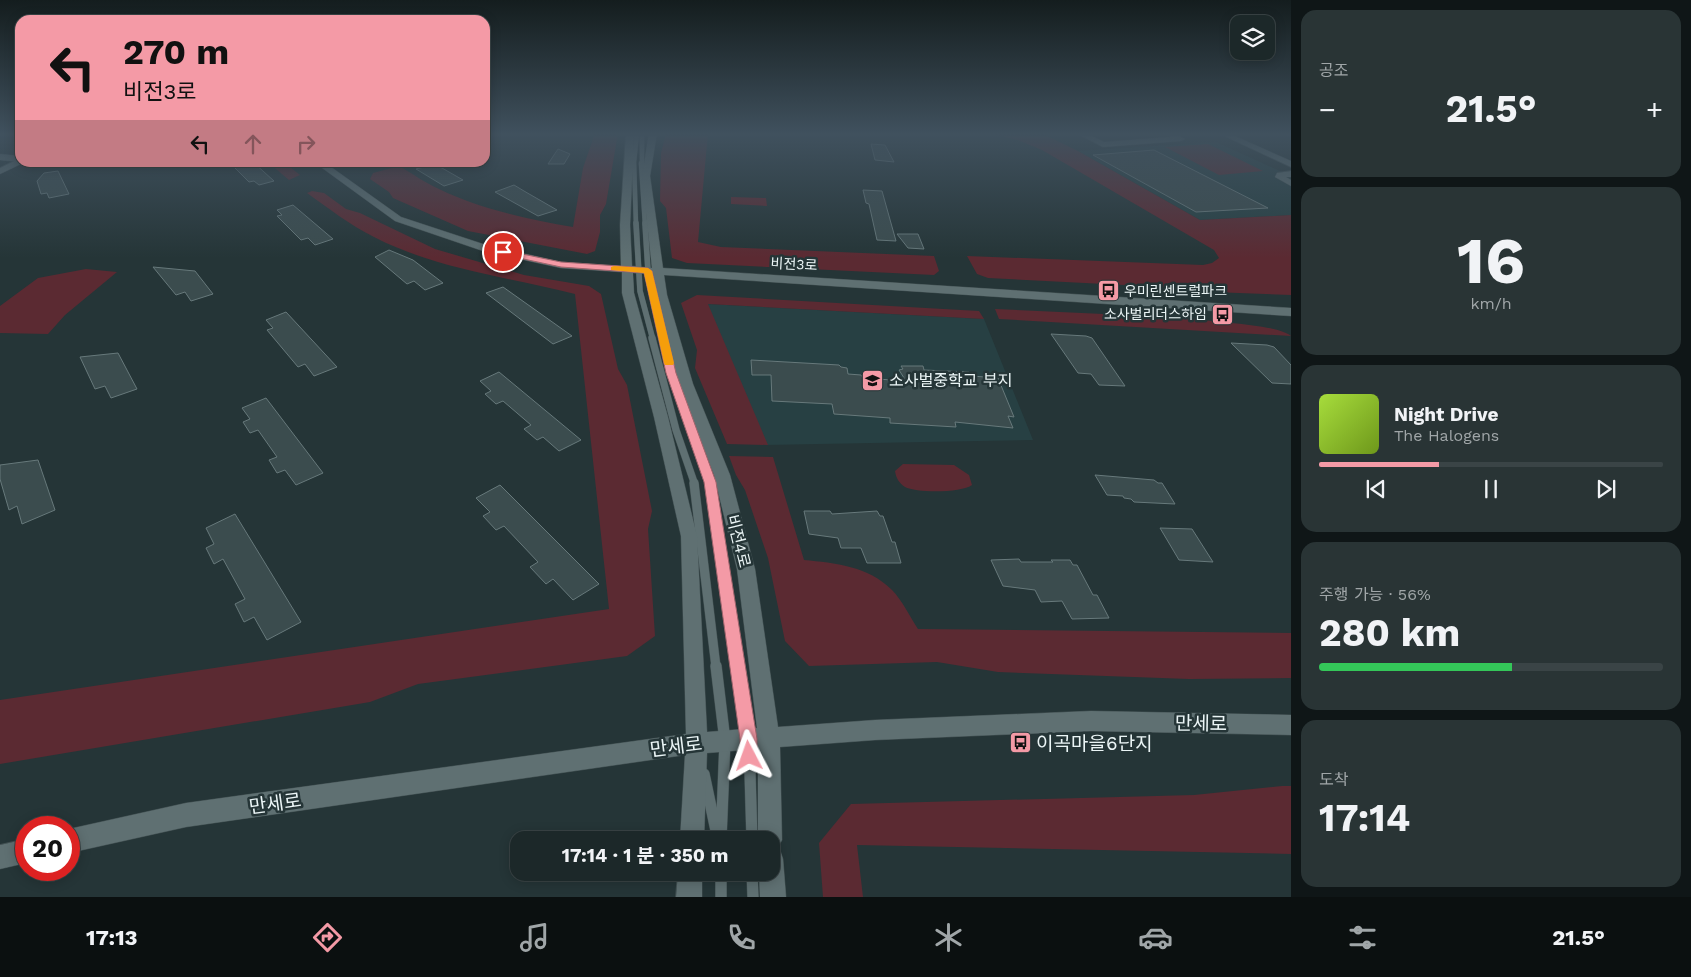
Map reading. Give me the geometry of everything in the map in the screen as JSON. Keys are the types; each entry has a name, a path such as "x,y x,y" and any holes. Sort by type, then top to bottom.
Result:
{"main road":[{"name":"비전3로","path":"336,175 398,219 484,248 561,265 1291,312"},
{"name":"비전4로","path":"628,175 625,225 642,270 661,295 686,384 722,475 746,569 759,738 769,831"},
{"path":"1282,175 1279,178 1291,183"},
{"name":"비전4로","path":"646,176 642,270 628,293 661,417 689,536 697,743 692,831"},
{"name":"만세로","path":"80,839 186,815 697,743 875,730 1091,721 1291,725"},
{"path":"0,857 15,854"},
{"path":"689,897 690,881"},
{"path":"773,881 774,897"}],"lane":[{"path":"635,175 642,270"},
{"path":"641,175 642,270 640,291 676,430 695,484 725,741 720,831"},
{"path":"753,831 759,738"},
{"path":"697,743 717,831"},
{"path":"721,881 721,897"},
{"path":"752,881 753,897"}],"shaded area":[{"path":"283,175 300,175 289,180"},
{"path":"372,175 414,175 434,187 488,208 573,227 582,175 611,175 606,204 600,215 600,232 595,251 587,254 468,231 393,198 389,192 370,179"},
{"path":"661,175 704,175 698,242 721,247 934,256 939,271 934,275 687,263 672,258 666,208 660,201"},
{"path":"1085,175 1120,175 1200,220 1291,215 1291,295 988,278 977,274 967,256 1203,265 1212,263 1219,258 1214,250"},
{"path":"1120,175 1291,176 1291,215 1200,220"},
{"path":"312,191 324,193 346,209 360,213 435,249 524,275 589,286 601,294 618,369 627,385 652,511 648,529 655,636 627,656 418,684 370,702 0,764 0,700 609,609 575,294 447,265 398,248 348,222 307,193"},
{"path":"731,197 766,198 767,206 731,204"},
{"path":"86,269 117,272 65,315 48,334 0,333 0,306 38,278"},
{"path":"697,295 979,311 984,319 708,304 768,445 727,444 695,368 697,350 681,303"},
{"name":"소사벌중학교 부지","path":"707,304 984,319 1033,440 765,445"},
{"path":"995,309 1191,318 1259,326 1284,332 1291,336 999,319"},
{"path":"729,456 773,457 804,560 851,567 883,582 896,594 918,629 1291,633 1291,678 1189,679 998,672 937,662 809,666 785,641 768,558 745,490 736,475"},
{"path":"903,464 954,465 969,475 972,485 967,488 949,491 911,489 901,484 896,476 895,471"},
{"path":"1291,786 1291,854 857,845 863,897 823,897 819,843 851,804 1194,795"}],"building":[{"path":"42,175 60,175 69,194 49,198 47,193 41,194 37,181"},
{"path":"242,175 267,175 274,181 259,185 254,181 249,182"},
{"path":"426,175 454,175 463,180 444,186"},
{"path":"1129,175 1203,175 1268,208 1196,212"},
{"path":"514,185 557,210 538,216 495,192"},
{"path":"863,190 882,191 896,241 877,240 869,204 866,203"},
{"path":"293,205 333,239 315,245 308,238 301,240 277,216 282,215 277,210"},
{"path":"897,234 918,234 924,249 908,248"},
{"path":"389,250 413,260 443,283 425,290 414,281 407,284 375,257"},
{"path":"153,267 195,271 213,294 191,301 185,292 176,295"},
{"path":"503,287 572,336 553,344 486,293"},
{"path":"286,312 337,367 314,376 305,364 298,367 267,330 273,328 266,320"},
{"path":"1051,334 1092,338 1125,386 1099,385 1091,374 1078,373"},
{"path":"1231,343 1274,347 1291,365 1291,384 1272,383"},
{"path":"118,353 137,389 111,398 105,386 95,389 80,357"},
{"path":"751,360 839,365 847,368 848,374 861,375 863,378 906,381 899,370 903,369 901,366 923,366 924,370 969,372 972,376 998,378 1014,417 1008,416 1013,428 955,422 956,427 890,423 890,418 834,414 832,404 772,401 771,375 752,375"},
{"path":"499,372 581,440 559,451 543,437 537,440 524,429 531,425 503,401 496,404 485,394 491,391 480,381"},
{"path":"266,398 323,473 296,485 285,470 277,473 269,460 277,457 258,430 250,433 243,422 250,419 242,408"},
{"path":"38,460 55,510 22,524 17,506 9,510 0,479 0,465"},
{"path":"1095,475 1154,480 1162,483 1175,504 1134,502 1123,496 1107,495"},
{"path":"500,485 599,584 573,600 553,579 546,584 530,567 538,562 504,526 496,530 483,516 490,512 476,498"},
{"path":"804,511 830,511 832,514 877,511 880,516 883,516 892,542 895,542 901,563 867,563 861,548 841,548 838,538 809,534"},
{"path":"235,514 301,622 267,640 254,617 244,622 235,604 245,599 223,559 214,564 206,548 214,544 206,528"},
{"path":"1160,528 1192,529 1213,562 1179,560"},
{"path":"1019,559 1021,562 1070,560 1073,565 1077,565 1093,595 1097,595 1109,618 1072,619 1062,601 1041,602 1035,590 1003,586 991,560"}],"slow traffic":[{"path":"614,269 648,271 669,363"}],"place":[{"name":"우미린센트럴파크","path":"1108,291"},
{"name":"소사벌리더스하임","path":"1223,314"},
{"name":"소사벌중학교 부지","path":"873,380"},
{"name":"이곡마을6단지","path":"1020,743"}],"route":[{"path":"503,252 561,265 648,271 671,373 710,482 749,739 749,756"}]}
